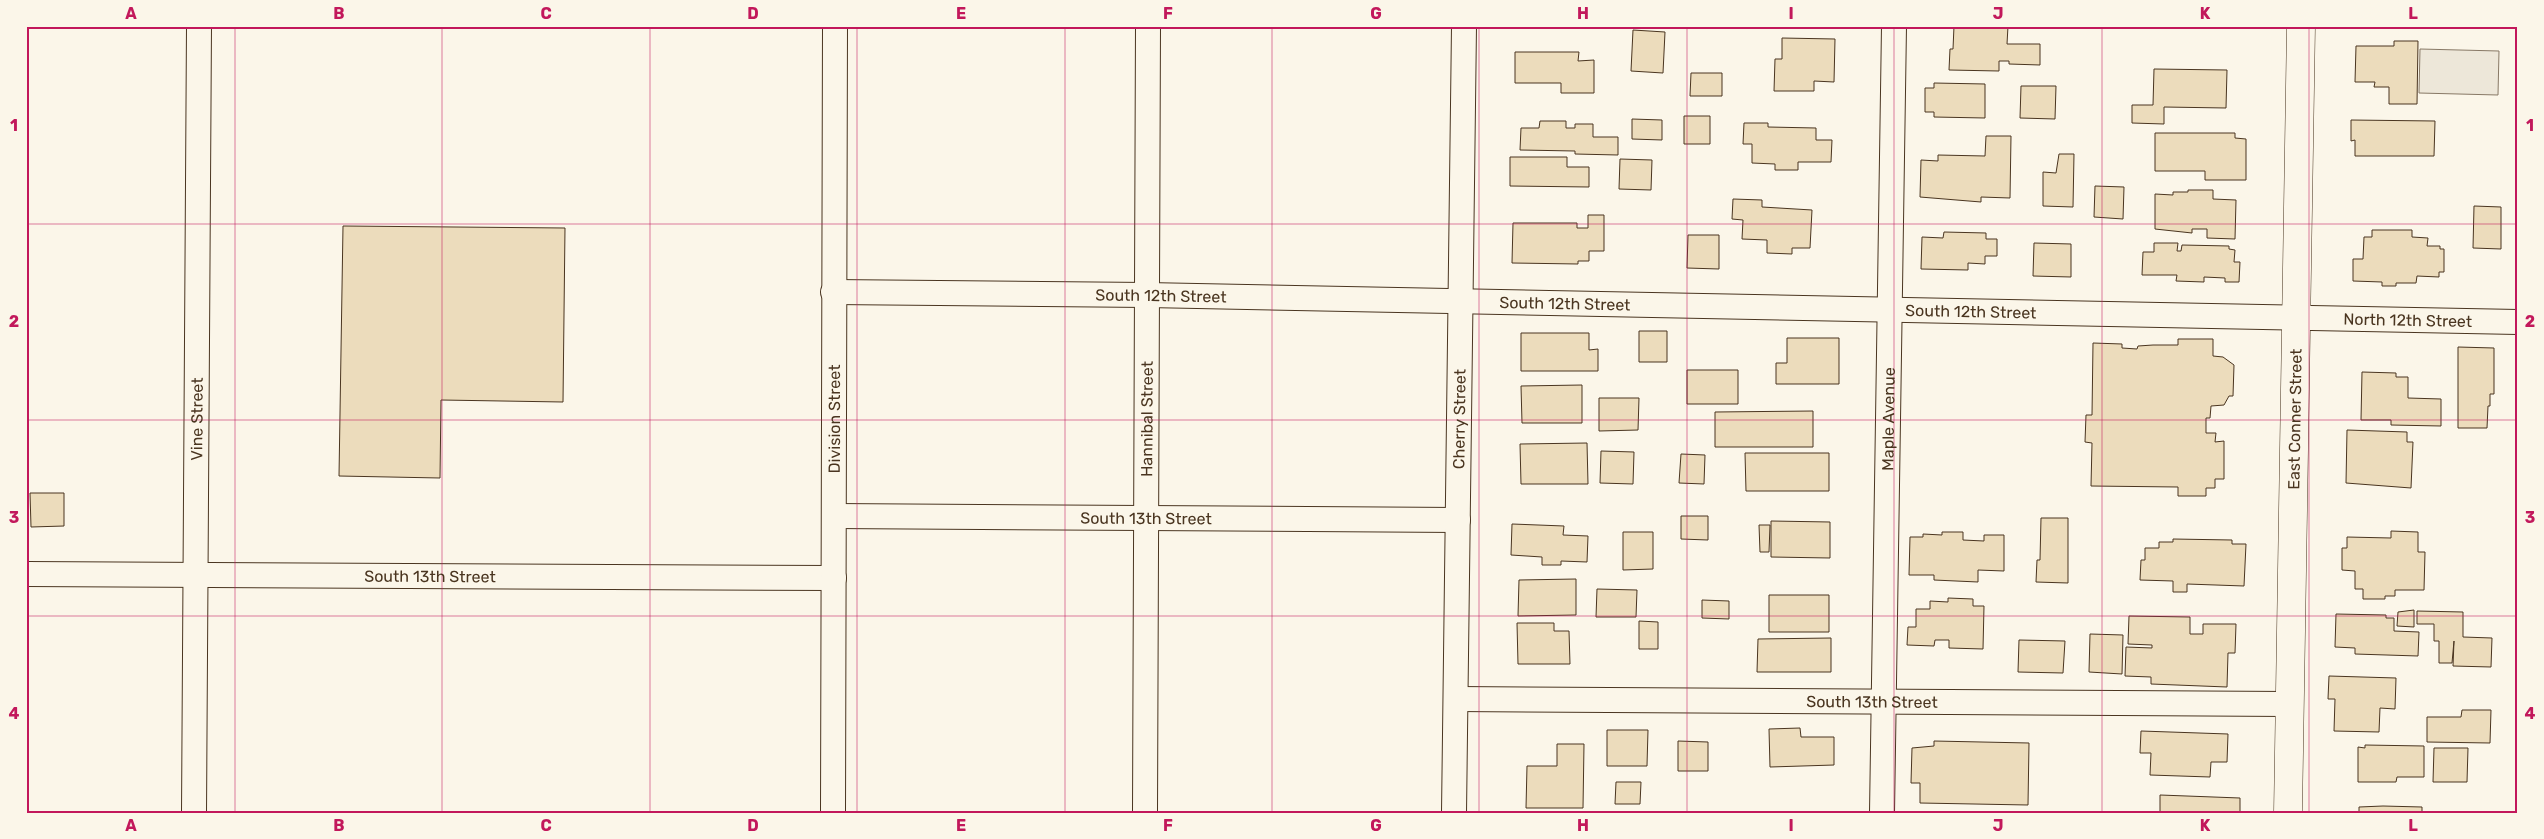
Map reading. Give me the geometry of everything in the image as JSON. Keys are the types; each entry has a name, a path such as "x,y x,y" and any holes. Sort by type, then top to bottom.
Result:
{"main road":[{"name":"East Conner Street","path":"2288,813 2301,26"}],"street":[{"name":"Vine Street","path":"194,813 199,26"},
{"name":"Division Street","path":"833,813 835,26"},
{"name":"Hannibal Street","path":"1146,813 1148,26"},
{"name":"Cherry Street","path":"1454,813 1464,26"},
{"name":"Maple Avenue","path":"1882,813 1894,26"},
{"name":"South 12th Street","path":"833,292 1147,295 1890,309 2297,319"},
{"name":"North 12th Street","path":"2297,319 2518,322"},
{"name":"South 13th Street","path":"834,516 1458,520"},
{"name":"South 13th Street","path":"26,574 197,573 834,578"},
{"name":"South 13th Street","path":"1456,699 1884,700 2290,704"}],"shaded area":[{"path":"2420,49 2499,51 2498,95 2419,93"}],"building":[{"path":"1954,26 2008,26 2007,44 2040,44 2040,65 2009,64 2009,61 1999,61 1999,71 1949,70 1950,49 1953,49"},
{"path":"1633,30 1665,32 1663,73 1631,71"},
{"path":"1782,38 1835,39 1834,82 1814,81 1814,91 1774,91 1775,59 1782,59"},
{"path":"2394,41 2418,41 2417,104 2389,104 2389,87 2374,87 2375,82 2355,82 2356,46 2394,46"},
{"path":"1515,52 1579,52 1578,61 1594,60 1594,93 1561,93 1561,83 1515,83"},
{"path":"2154,69 2227,70 2226,108 2164,107 2164,124 2132,123 2132,105 2153,105"},
{"path":"1691,73 1722,73 1722,96 1690,96"},
{"path":"1934,83 1985,84 1985,118 1934,117 1934,112 1925,112 1925,88 1934,88"},
{"path":"2021,86 2056,86 2055,119 2020,118"},
{"path":"1684,116 1710,116 1710,144 1684,144"},
{"path":"1632,119 1662,120 1662,140 1632,139"},
{"path":"2351,120 2435,121 2434,156 2355,156 2355,140 2351,141"},
{"path":"1540,121 1566,121 1566,128 1575,128 1575,124 1593,124 1593,137 1618,137 1618,155 1575,154 1575,151 1520,150 1521,128 1539,128"},
{"path":"1744,123 1768,123 1768,127 1816,128 1816,140 1832,140 1831,162 1798,162 1798,170 1775,170 1775,164 1752,163 1752,144 1743,144"},
{"path":"2155,133 2235,133 2235,138 2246,139 2246,180 2205,180 2205,171 2155,171"},
{"path":"1986,136 2011,136 2010,198 1981,197 1981,202 1920,197 1921,160 1938,161 1938,155 1985,156"},
{"path":"2059,154 2074,154 2073,207 2043,206 2043,172 2056,173"},
{"path":"1510,157 1567,157 1567,167 1589,167 1589,187 1510,186"},
{"path":"1620,159 1652,160 1651,190 1619,189"},
{"path":"2095,186 2124,187 2123,219 2094,217"},
{"path":"2188,190 2213,190 2213,199 2236,200 2235,239 2207,238 2207,229 2192,229 2192,233 2155,229 2155,194 2173,195 2173,192 2188,192"},
{"path":"1733,199 1762,200 1762,207 1812,210 1810,248 1792,248 1792,254 1767,253 1767,240 1742,239 1743,220 1732,219"},
{"path":"2474,206 2501,207 2501,249 2473,248"},
{"path":"1588,215 1604,215 1604,251 1589,251 1589,261 1578,261 1578,264 1512,263 1513,223 1577,223 1577,228 1588,228"},
{"path":"343,226 565,228 563,402 441,400 440,478 339,476"},
{"path":"2372,230 2412,230 2412,237 2428,238 2427,246 2440,246 2440,249 2444,249 2444,272 2439,272 2439,277 2417,276 2416,283 2396,283 2396,286 2382,286 2382,282 2353,281 2353,259 2363,259 2364,237 2372,237"},
{"path":"1944,232 1986,233 1986,239 1997,239 1997,256 1985,256 1985,264 1968,263 1968,270 1921,269 1922,237 1943,238"},
{"path":"1688,235 1719,235 1719,269 1687,268"},
{"path":"2034,243 2071,244 2071,277 2033,276"},
{"path":"2154,243 2178,243 2177,251 2181,251 2182,245 2229,246 2229,249 2235,250 2234,262 2240,262 2239,282 2225,282 2225,278 2204,277 2204,282 2176,281 2177,275 2142,275 2143,252 2154,252"},
{"path":"1639,331 1667,331 1667,362 1639,362"},
{"path":"1521,333 1589,333 1589,350 1598,349 1598,371 1521,371"},
{"path":"1787,338 1839,338 1839,384 1776,384 1776,363 1787,363"},
{"path":"2178,339 2213,339 2213,356 2223,357 2234,365 2233,396 2229,396 2224,405 2211,406 2210,418 2206,418 2206,433 2216,433 2215,442 2224,441 2224,479 2215,479 2215,488 2206,488 2206,496 2178,496 2178,487 2091,486 2092,443 2085,442 2086,415 2092,415 2093,343 2122,344 2122,348 2137,349 2138,346 2178,345"},
{"path":"2458,347 2494,348 2494,394 2490,394 2487,428 2458,428"},
{"path":"1687,370 1738,370 1738,404 1687,404"},
{"path":"2362,372 2396,373 2396,377 2408,377 2408,398 2441,399 2441,426 2391,425 2391,420 2361,420"},
{"path":"1582,385 1582,423 1522,423 1521,386"},
{"path":"1599,398 1639,398 1638,430 1599,431"},
{"path":"1813,411 1813,447 1715,447 1715,412"},
{"path":"2347,430 2407,432 2407,442 2413,442 2411,488 2346,483"},
{"path":"1587,443 1588,484 1521,484 1520,444"},
{"path":"1601,451 1634,452 1633,484 1600,483"},
{"path":"1745,453 1829,453 1829,491 1746,491"},
{"path":"1681,454 1705,455 1704,484 1679,483"},
{"path":"30,493 64,493 64,526 31,527"},
{"path":"1681,516 1708,516 1708,540 1681,539"},
{"path":"2041,518 2068,518 2068,583 2036,582 2037,560 2040,560"},
{"path":"1771,521 1830,522 1830,558 1771,557"},
{"path":"1512,524 1564,526 1563,535 1588,536 1587,562 1561,561 1561,565 1542,565 1542,557 1511,555"},
{"path":"1759,525 1770,525 1769,552 1760,552"},
{"path":"2391,531 2418,532 2418,552 2425,552 2424,590 2395,590 2395,596 2385,596 2385,599 2363,599 2363,589 2355,589 2355,571 2342,570 2342,548 2347,548 2347,537 2391,538"},
{"path":"1623,532 1653,532 1653,569 1623,570"},
{"path":"1942,532 1963,532 1963,540 1984,541 1984,535 2004,535 2004,571 1978,570 1978,582 1934,580 1934,575 1909,575 1910,537 1923,537 1923,534 1942,535"},
{"path":"2173,539 2232,540 2232,544 2246,544 2244,586 2187,584 2187,592 2173,592 2173,581 2140,580 2141,560 2145,560 2145,548 2159,548 2159,542 2173,542"},
{"path":"1576,579 1576,615 1518,616 1519,580"},
{"path":"1597,589 1637,590 1636,617 1596,617"},
{"path":"1769,595 1829,595 1829,632 1769,632"},
{"path":"1948,598 1973,599 1973,606 1984,606 1983,649 1949,648 1949,640 1935,640 1934,646 1907,645 1908,627 1916,627 1916,609 1930,609 1930,601 1948,602"},
{"path":"1702,600 1729,601 1729,619 1702,618"},
{"path":"2414,610 2414,627 2397,626 2398,612"},
{"path":"2417,611 2463,612 2463,637 2492,638 2491,667 2453,666 2454,641 2452,663 2439,663 2439,641 2434,641 2434,624 2417,624"},
{"path":"2336,614 2386,615 2386,618 2394,618 2394,631 2419,632 2418,656 2355,654 2355,648 2335,647"},
{"path":"2129,616 2190,617 2190,634 2203,634 2203,624 2236,624 2235,653 2228,653 2227,687 2151,684 2151,677 2125,676 2126,647 2152,648 2152,645 2128,644"},
{"path":"1639,621 1658,622 1658,649 1639,649"},
{"path":"1517,623 1554,623 1554,631 1569,631 1570,664 1518,664"},
{"path":"2090,634 2123,635 2122,674 2089,672"},
{"path":"1831,638 1831,672 1757,672 1758,639"},
{"path":"2019,640 2065,641 2063,673 2018,672"},
{"path":"2329,676 2396,678 2395,709 2380,708 2379,732 2334,731 2335,699 2328,699"},
{"path":"2462,710 2491,710 2490,743 2427,742 2427,717 2461,717"},
{"path":"1800,728 1801,737 1834,737 1834,765 1770,767 1769,729"},
{"path":"1607,730 1648,730 1647,766 1607,766"},
{"path":"2141,731 2228,734 2227,762 2211,762 2210,777 2150,775 2151,753 2140,753"},
{"path":"1678,741 1708,742 1708,771 1678,771"},
{"path":"1934,741 2029,743 2028,805 1920,803 1920,783 1911,783 1912,748 1934,746"},
{"path":"1557,744 1584,744 1583,808 1526,808 1527,766 1557,766"},
{"path":"2365,745 2424,746 2424,777 2397,777 2396,782 2358,782 2358,747 2365,748"},
{"path":"2434,748 2468,748 2467,782 2433,782"},
{"path":"1616,782 1641,782 1640,804 1615,804"},
{"path":"2160,795 2240,798 2240,813 2160,813"},
{"path":"2359,807 2422,807 2422,813 2359,813"}]}
